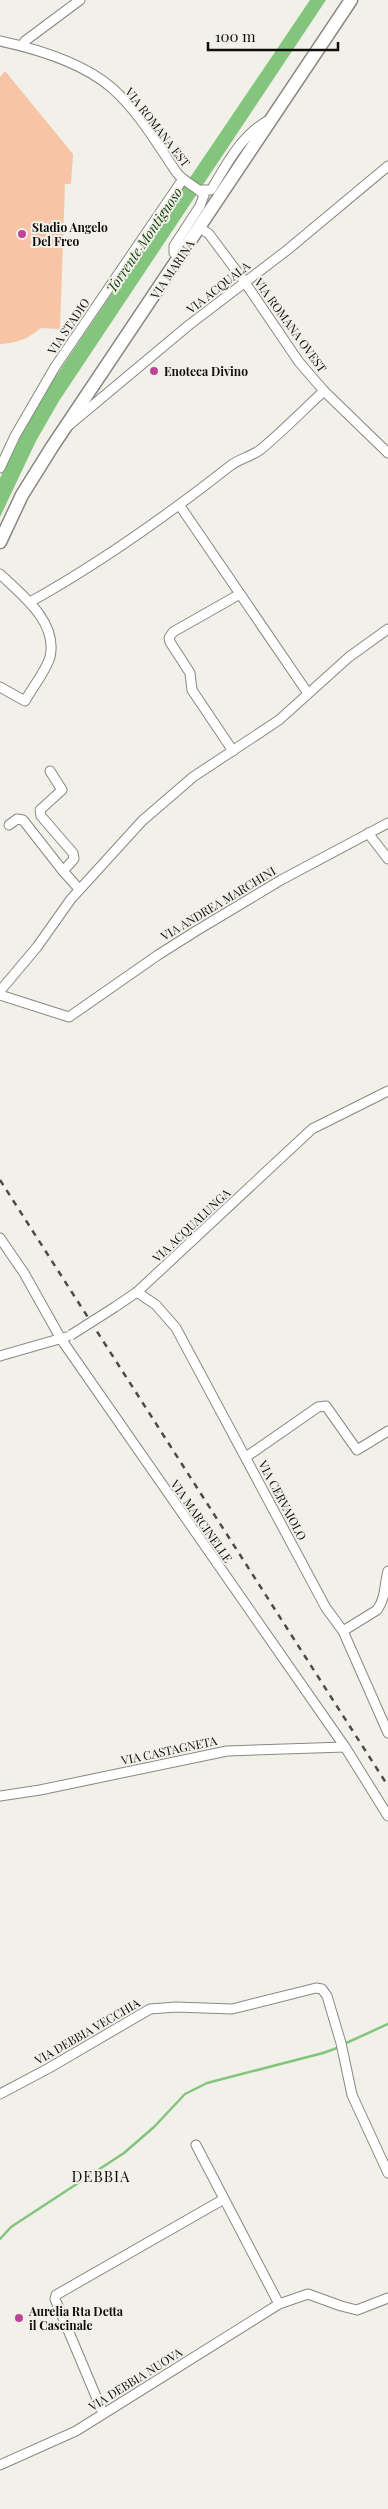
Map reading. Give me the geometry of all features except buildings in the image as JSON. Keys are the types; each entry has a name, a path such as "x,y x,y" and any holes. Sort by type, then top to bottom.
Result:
{"main road":[{"name":"VIA MARINA","path":"0,542 22,495 65,428 351,0"}],"street":[{"path":"22,46 80,0"},
{"name":"VIA ROMANA EST","path":"0,41 22,46 76,66 112,88 135,113 185,180"},
{"path":"200,190 211,190 241,144 260,124 271,119"},
{"name":"VIA ACQUALA","path":"65,428 79,419 133,371 244,281 286,251 388,166"},
{"path":"179,257 174,253 174,246 203,200 204,195 185,180"},
{"name":"VIA STADIO","path":"0,468 15,436 55,367 185,180"},
{"name":"VIA ROMANA OVEST","path":"200,228 209,234 244,281 299,362 324,391 388,453"},
{"path":"30,602 82,573 180,506 232,464 248,458 324,391"},
{"path":"180,506 307,692"},
{"path":"0,574 30,602 49,634 50,658 25,700 0,687"},
{"path":"233,751 192,690 190,674 169,640 173,632 240,594"},
{"path":"0,991 37,947 79,889 142,821 193,777 278,720 307,692 349,657 388,629"},
{"path":"50,771 62,790 40,810 40,816 73,853 74,859 63,871"},
{"path":"9,825 17,819 23,820 79,889"},
{"name":"VIA ANDREA MARCHINI","path":"0,995 69,1017 196,931 281,880 388,822"},
{"path":"368,833 388,859"},
{"name":"VIA ACQUALUNGA","path":"0,1356 71,1335 137,1292 312,1129 388,1091"},
{"name":"VIA MARCINELLE","path":"0,1238 24,1273 61,1339 345,1747 388,1816"},
{"name":"VIA CERVAIOLO","path":"137,1292 156,1305 176,1328 326,1608 343,1631 388,1733"},
{"path":"246,1457 318,1407 326,1406 357,1450 388,1431"},
{"path":"343,1631 377,1610 381,1605 388,1572"},
{"name":"VIA CASTAGNETA","path":"0,1796 40,1790 227,1750 345,1747"},
{"name":"VIA DEBBIA VECCHIA","path":"0,2094 49,2068 150,2009 162,2007 222,2010 279,1996 322,1989 327,1996 341,2045 352,2096 388,2173"},
{"path":"196,2145 279,2304"},
{"path":"103,2413 55,2299 56,2295 224,2199"},
{"name":"VIA DEBBIA NUOVA","path":"0,2465 76,2431 279,2304 308,2294 348,2309 357,2310 388,2298"}],"shaded area":[{"path":"310,0 326,0 59,401 36,441 0,517 0,478 35,407"},
{"path":"5,71 73,154 71,184 65,184 60,329 41,328 22,340 0,344 0,77"}],"waterway":[{"path":"344,2044 388,2024"},
{"path":"0,2239 11,2227 124,2153 154,2127 185,2094 207,2083 340,2047"}],"railway":[{"path":"0,1180 388,1786"}],"place":[{"name":"Stadio Angelo Del Freo","path":"22,234"},
{"name":"Enoteca Divino","path":"154,371"},
{"name":"Aurelia Rta Detta il Cascinale","path":"19,2318"}],"district":[{"name":"DEBBIA","path":"101,2176"}],"water label":[{"name":"Torrente Montignoso","path":"144,240"}]}
